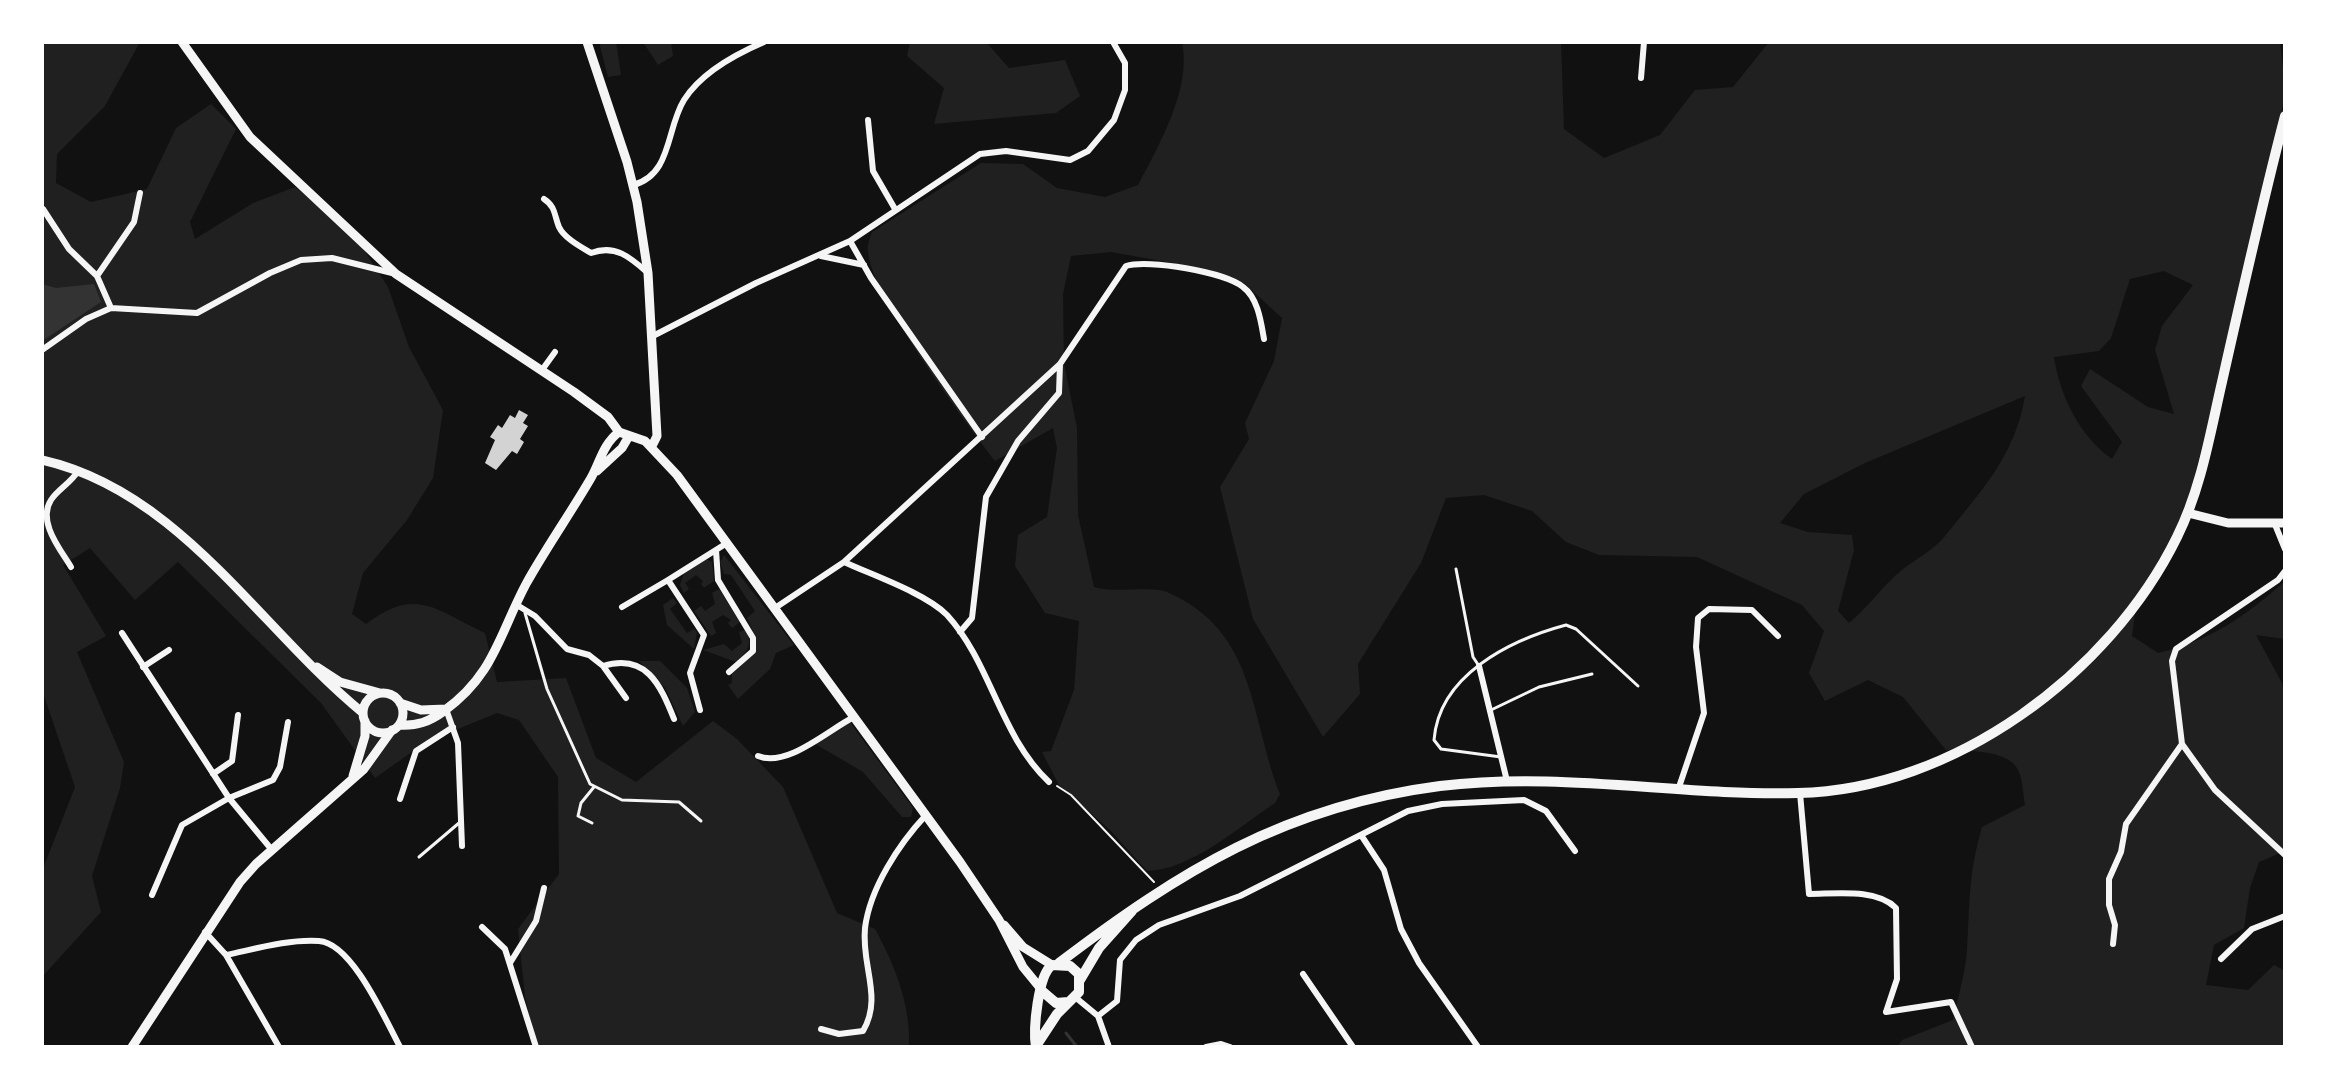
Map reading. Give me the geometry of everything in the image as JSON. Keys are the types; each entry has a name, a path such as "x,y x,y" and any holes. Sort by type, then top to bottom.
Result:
{"main road":[{"path":"182,42 250,137 396,274 542,370 608,417 624,434 652,446 775,608 999,920 1023,947 1075,970 1080,980"},
{"path":"587,42 633,185 648,273 657,436 652,446"},
{"path":"1036,1046 1034,1036 1042,990 1041,978 1056,964 1116,917 1222,854 1293,821 1392,794 1507,781 1580,780 1800,793 1850,787 1942,758 2046,695 2082,663 2127,614 2165,559 2188,513 2285,116"},
{"path":"42,460 78,471 133,498 179,534 364,717 373,730 425,723 459,702 482,677 520,607 536,566 593,474 607,443 624,434"},
{"path":"2188,513 2228,523 2285,523"},
{"path":"301,656 340,682 363,691 392,695 400,703 421,710 446,709"},
{"path":"352,779 365,736 366,702 381,693"},
{"path":"132,1047 240,882 364,769 403,714 400,703"},
{"path":"1036,1046 1072,999 1099,948 1134,909"},
{"path":"999,920 1023,967 1042,990 1056,1003 1072,999"}],"street":[{"path":"633,185 647,181 660,166 671,129 693,88 708,74 764,42"},
{"path":"651,337 756,283 850,241 980,154 1006,151 1070,160 1088,151 1114,120 1125,90 1125,63 1113,42"},
{"path":"1641,78 1644,42"},
{"path":"868,120 873,141 873,171 895,209"},
{"path":"97,276 134,222 140,193"},
{"path":"544,199 555,210 563,233 580,246 591,253 604,248 619,251 648,273"},
{"path":"43,209 69,249 97,276 111,308"},
{"path":"850,241 982,437"},
{"path":"820,256 864,265"},
{"path":"42,350 86,319 111,308 197,313 301,260 332,258 396,274"},
{"path":"775,608 844,562 1060,364 1126,266 1134,263 1214,274 1243,286 1253,299 1264,339"},
{"path":"542,370 555,352"},
{"path":"960,632 972,618 986,497 1018,441 1059,393 1060,364"},
{"path":"71,567 50,533 51,501 78,471"},
{"path":"43,495 51,501"},
{"path":"2274,522 2285,549"},
{"path":"622,607 727,543"},
{"path":"716,550 718,580 753,638 753,651 729,672"},
{"path":"844,562 929,602 945,613 960,632 1024,755 1049,782"},
{"path":"2285,571 2278,580 2176,649 2172,661 2182,744 2215,790 2285,855"},
{"path":"668,580 704,635 690,673 700,710"},
{"path":"520,607 567,649 589,655 603,666 626,698"},
{"path":"1679,787 1704,713 1696,647 1698,618 1709,609 1752,610 1778,636"},
{"path":"122,633 229,798 272,850"},
{"path":"143,667 169,650"},
{"path":"603,666 628,661 643,668 663,691 674,719"},
{"path":"1479,666 1507,781"},
{"path":"446,709 453,727 461,776 459,823 462,846"},
{"path":"213,774 232,761 238,715"},
{"path":"758,756 767,760 783,757 854,717"},
{"path":"152,895 182,825 229,798 273,780 280,767 288,722"},
{"path":"400,799 416,751 453,727"},
{"path":"2113,944 2115,925 2109,905 2109,879 2121,852 2126,824 2182,744"},
{"path":"1800,793 1809,894 1868,896 1889,900 1896,908 1897,979 1886,1012 1951,1002 1972,1047"},
{"path":"1098,1016 1117,1001 1120,960 1136,940 1159,925 1240,896 1361,835 1383,820 1408,811 1442,804 1524,800 1546,811 1575,851"},
{"path":"821,1029 839,1034 863,1031 872,1015 865,927 888,868 906,836 926,815"},
{"path":"1361,835 1384,870 1401,929 1419,963 1478,1047"},
{"path":"510,963 536,921 544,888"},
{"path":"2221,959 2252,929 2285,916"},
{"path":"482,927 505,949 536,1047"},
{"path":"205,932 226,955 279,1047"},
{"path":"226,955 302,942 321,941 337,947 350,959 400,1047"},
{"path":"1303,974 1353,1047"},
{"path":"1072,999 1098,1016 1109,1047"},
{"path":"1206,1047 1221,1044 1230,1047"}],"lane":[{"path":"1456,569 1473,657 1479,666"},
{"path":"520,607 547,689 583,775 594,787 622,800 679,802 701,821"},
{"path":"1501,757 1441,749 1434,740 1435,723 1452,690 1467,671 1566,625 1576,629 1638,686"},
{"path":"1490,710 1539,687 1592,674"},
{"path":"592,823 578,816 581,803 594,787"},
{"path":"419,857 459,823"}],"path":[{"path":"1049,782 1071,795 1154,882"}],"shaded area":[{"path":"42,42 140,42 105,106 57,154 56,183 91,202 147,189 176,128 211,104 236,129 190,222 195,239 253,203 295,187 342,223 358,241 388,287 409,347 443,410 433,478 407,520 363,573 352,614 366,624 399,606 426,606 485,633 497,682 566,678 596,758 636,782 713,721 737,739 783,787 837,913 875,929 900,986 907,1016 909,1047 537,1047 525,997 518,929 559,874 558,777 519,720 497,713 426,742 375,778 321,703 178,562 135,600 90,548 63,565 106,636 77,652 124,762 120,788 92,876 101,912 42,977 42,871 75,787 42,690"},
{"path":"599,42 616,42 621,75 608,77"},
{"path":"643,42 671,42 673,56 658,65"},
{"path":"910,42 986,42 1009,68 1065,60 1080,96 1056,113 934,124 944,88 907,56"},
{"path":"1182,42 1561,42 1564,129 1604,158 1660,135 1695,90 1733,87 1769,42 2280,42 2285,85 2277,153 2173,549 2136,607 2132,636 2158,653 2194,642 2241,616 2285,581 2285,639 2256,635 2282,683 2285,697 2285,851 2259,862 2250,888 2244,928 2214,945 2206,985 2248,990 2274,965 2285,971 2285,1047 1897,1047 1902,1040 1953,1020 1966,960 1977,844 1982,827 2025,805 2019,772 2014,764 1998,755 1946,750 1903,697 1868,680 1825,701 1809,673 1824,631 1802,605 1697,557 1599,555 1566,542 1532,511 1484,495 1446,498 1421,563 1358,664 1360,694 1323,737 1253,619 1220,487 1249,439 1245,423 1274,361 1282,318 1245,284 1178,264 1111,252 1071,256 1063,294 1064,363 1077,428 1078,515 1094,587 1167,592 1196,609 1218,629 1234,652 1246,678 1280,794 1275,803 1197,855 1164,869 1147,871 1110,830 1059,785 1042,752 1051,751 1074,690 1079,621 1045,613 1015,566 1018,535 1047,517 1057,448 1053,428 995,461 942,389 901,325 872,270 868,248 872,232 981,163 1023,164 1057,188 1105,197 1138,185 1172,116 1184,60","holes":["2164,271 2193,285 2162,326 2155,350 2174,414 2148,407 2090,369 2081,386 2122,442 2112,459 2090,439 2073,414 2061,387 2054,357 2099,351 2111,338 2130,279","2025,396 2005,455 1971,504 1940,542 1896,575 1849,623 1838,611 1854,550 1852,535 1808,532 1780,523 1804,494 1865,463"]},
{"path":"42,284 56,288 94,284 101,302 42,341"},
{"path":"724,555 794,645 776,653 770,669 738,699 728,685 732,683 732,674 753,649 754,636 747,618 755,611 731,575 724,574 720,562"},
{"path":"706,559 712,562 714,581 704,588 701,584 703,581 696,575 685,583 689,589 684,593 680,585 684,573"},
{"path":"719,589 740,622 732,628 728,623 731,620 723,615 712,622 716,633 711,636 694,611 701,606 705,611 715,604 712,593"},
{"path":"673,598 677,603 670,609 687,633 694,629 697,632 694,649 667,625 663,605"},
{"path":"746,630 748,648 736,662 703,650 724,644 732,651 742,643 739,632"},
{"path":"639,661 660,661 687,688 695,712 683,726 665,688"},
{"path":"849,721 913,808 911,817 902,817 863,772 812,742"}],"building":[{"path":"519,410 528,415 523,423 528,426 520,439 524,442 517,454 512,451 496,470 485,463 495,440 490,437 498,425 502,428 510,415 515,418"}],"waterway":[{"path":"1066,1033 1077,1047"}]}
